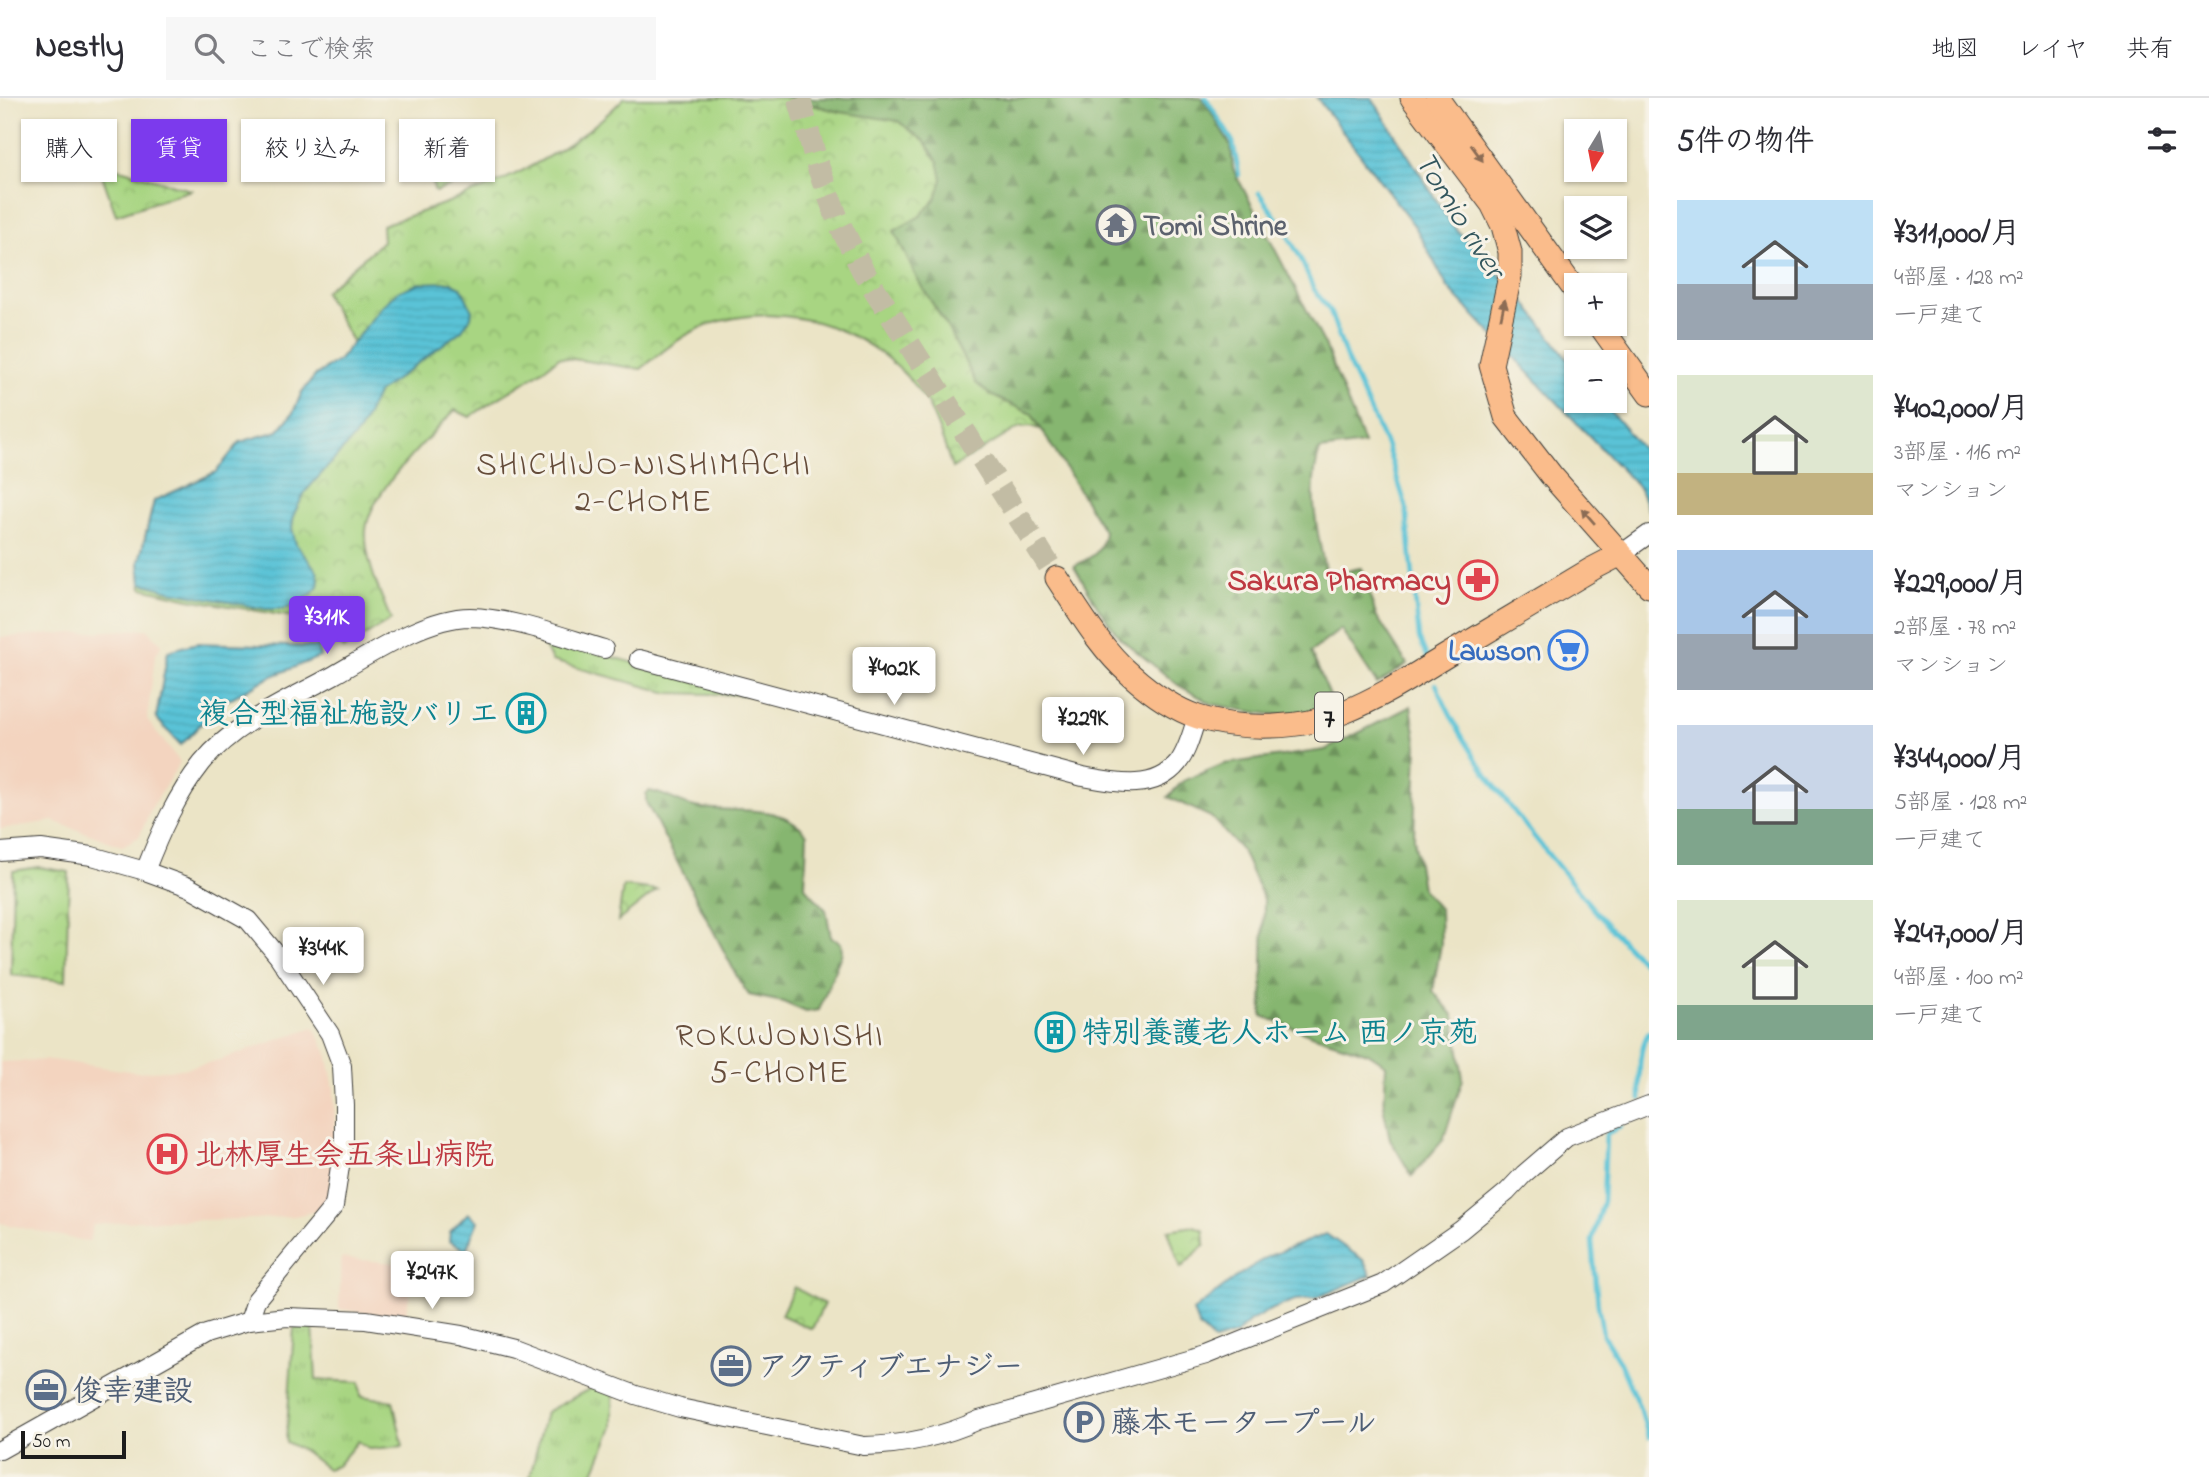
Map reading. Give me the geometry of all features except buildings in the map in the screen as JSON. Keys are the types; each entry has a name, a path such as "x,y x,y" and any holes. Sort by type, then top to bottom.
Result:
{"main road":[{"path":"1412,98 1492,204 1503,226 1510,252 1510,276 1491,365 1506,417 1551,475 1627,551 1649,586"},
{"path":"1437,98 1564,275"},
{"path":"1608,336 1649,394"},
{"name":"7","path":"1057,578 1100,642 1130,675 1163,699 1197,717 1269,726 1307,723 1344,712 1400,685 1592,569 1627,551"}],"street":[{"path":"1627,551 1649,534"},
{"path":"145,871 158,836 178,797 203,762 230,736 263,714 402,637 443,622 469,617 505,622 604,649"},
{"path":"639,659 1118,783 1143,783 1161,776 1177,764 1186,749 1197,717"},
{"path":"0,852 41,849 92,856 189,887 248,920 278,956 331,1034 342,1066 344,1140 334,1206 256,1300 249,1321"},
{"path":"0,1450 206,1334 249,1321 287,1317 366,1320 461,1335 513,1348 636,1395 680,1408 864,1446 891,1445 950,1433 979,1420 1206,1355 1383,1284 1461,1230 1567,1137 1649,1105"}],"shaded area":[{"path":"147,629 162,644 155,656 147,720 180,762 152,807 139,837 122,846 53,821 0,829 0,637"},
{"name":"北林厚生会五条山病院","path":"314,1027 327,1053 334,1089 332,1177 325,1209 295,1216 255,1219 137,1221 93,1225 89,1242 0,1223 0,1062 51,1060 136,1072 182,1069 220,1060"},
{"path":"341,1258 416,1265 405,1316 339,1309"}],"green space":[{"path":"624,98 784,98 840,112 898,121 924,141 938,161 942,179 936,199 920,216 894,231 917,279 946,325 976,383 990,395 1032,414 1040,429 1020,427 952,468 927,403 908,378 885,356 859,339 801,318 770,315 739,317 690,333 641,369 559,357 538,374 470,417 455,410 388,483 369,516 366,531 368,553 374,577 391,620 343,649 329,626 316,621 142,588 139,562 154,501 216,472 240,442 278,431 293,413 302,392 316,375 339,360 353,343 324,292 383,241 382,225 480,190 542,160 599,122"},
{"path":"784,98 1203,98 1231,146 1233,169 1325,345 1364,444 1320,450 1314,496 1326,575 1361,568 1376,615 1407,664 1377,684 1341,629 1311,652 1333,703 1307,713 1279,715 1212,704 1178,685 1120,638 1074,566 1099,550 1104,531 1032,414 990,395 976,383 946,325 917,279 894,231 920,216 840,112"},
{"path":"117,168 131,172 131,182 164,182 191,190 116,215 105,182 117,182"},
{"path":"432,182 463,182 435,192"},
{"path":"540,637 751,695 669,693 552,661"},
{"path":"1411,706 1417,746 1414,838 1422,889 1440,910 1441,944 1433,991 1454,1016 1463,1079 1443,1140 1412,1176 1390,1139 1384,1111 1386,1065 1368,1053 1262,1016 1264,900 1242,851 1211,817 1168,797 1183,781 1224,764 1325,750"},
{"path":"649,791 695,807 770,813 784,817 807,834 805,887 826,910 831,937 841,943 842,952 819,1010 806,1012 783,1002 749,995 646,802 646,794"},
{"path":"38,867 69,872 66,981 11,975 13,871"},
{"path":"623,886 657,890 618,921"},
{"path":"1194,1226 1204,1230 1205,1244 1181,1268 1168,1230"},
{"path":"794,1287 824,1304 812,1329 781,1315"},
{"path":"313,1326 316,1380 360,1382 361,1396 393,1401 403,1446 370,1449 358,1441 337,1466 327,1469 304,1451 286,1442 294,1328"},
{"path":"593,1387 613,1394 613,1427 592,1477 530,1477 546,1412"}],"water":[{"path":"1317,98 1372,98 1452,225 1520,296 1564,354 1564,409 1448,288 1416,228"},
{"path":"451,282 461,287 472,310 471,317 462,330 377,394 359,432 305,492 294,514 292,528 296,544 317,571 319,579 318,587 311,595 283,609 266,609 141,583 139,562 154,501 216,472 240,442 278,431 293,413 302,392 316,375 339,360 382,306 397,292 419,283"},
{"path":"1567,413 1612,413 1649,457 1649,512 1640,489"},
{"path":"197,643 318,647 320,657 270,677 220,704 181,745 156,718 168,651"},
{"path":"468,1213 478,1221 466,1250 449,1241 450,1232"},
{"path":"1326,1234 1363,1260 1371,1275 1316,1298 1295,1300 1268,1311 1249,1322 1236,1334 1214,1341 1199,1327 1193,1311 1242,1273 1269,1256"}],"waterway":[{"path":"1206,98 1233,142 1239,175"},
{"path":"1259,193 1281,224 1300,257 1313,288 1330,311 1347,360 1387,447 1406,506 1419,638 1427,657"},
{"path":"1436,684 1460,732 1504,798 1588,902 1649,968"},
{"path":"1640,1099 1641,1056 1649,1032"},
{"path":"1621,1127 1606,1134 1603,1201 1592,1241 1603,1335 1619,1361 1649,1437"}],"tunnel":[{"path":"799,98 817,164 839,223 863,271 1057,578"}],"place":[{"name":"Tomi Shrine","path":"1116,225"},
{"name":"Sakura Pharmacy","path":"1478,580"},
{"name":"Lawson","path":"1568,650"},
{"name":"複合型福祉施設バリエ","path":"526,713"},
{"name":"特別養護老人ホーム 西ノ京苑","path":"1055,1032"},
{"name":"北林厚生会五条山病院","path":"167,1154"},
{"name":"アクティブエナジー","path":"731,1366"},
{"name":"俊幸建設","path":"46,1390"},
{"name":"藤本モータープール","path":"1084,1422"}],"district":[{"name":"SHICHIJO-NISHIMACHI 2-CHOME","path":"644,482"},
{"name":"ROKUJONISHI 5-CHOME","path":"780,1052"}],"water label":[{"name":"Tomio river","path":"1461,214"}]}
